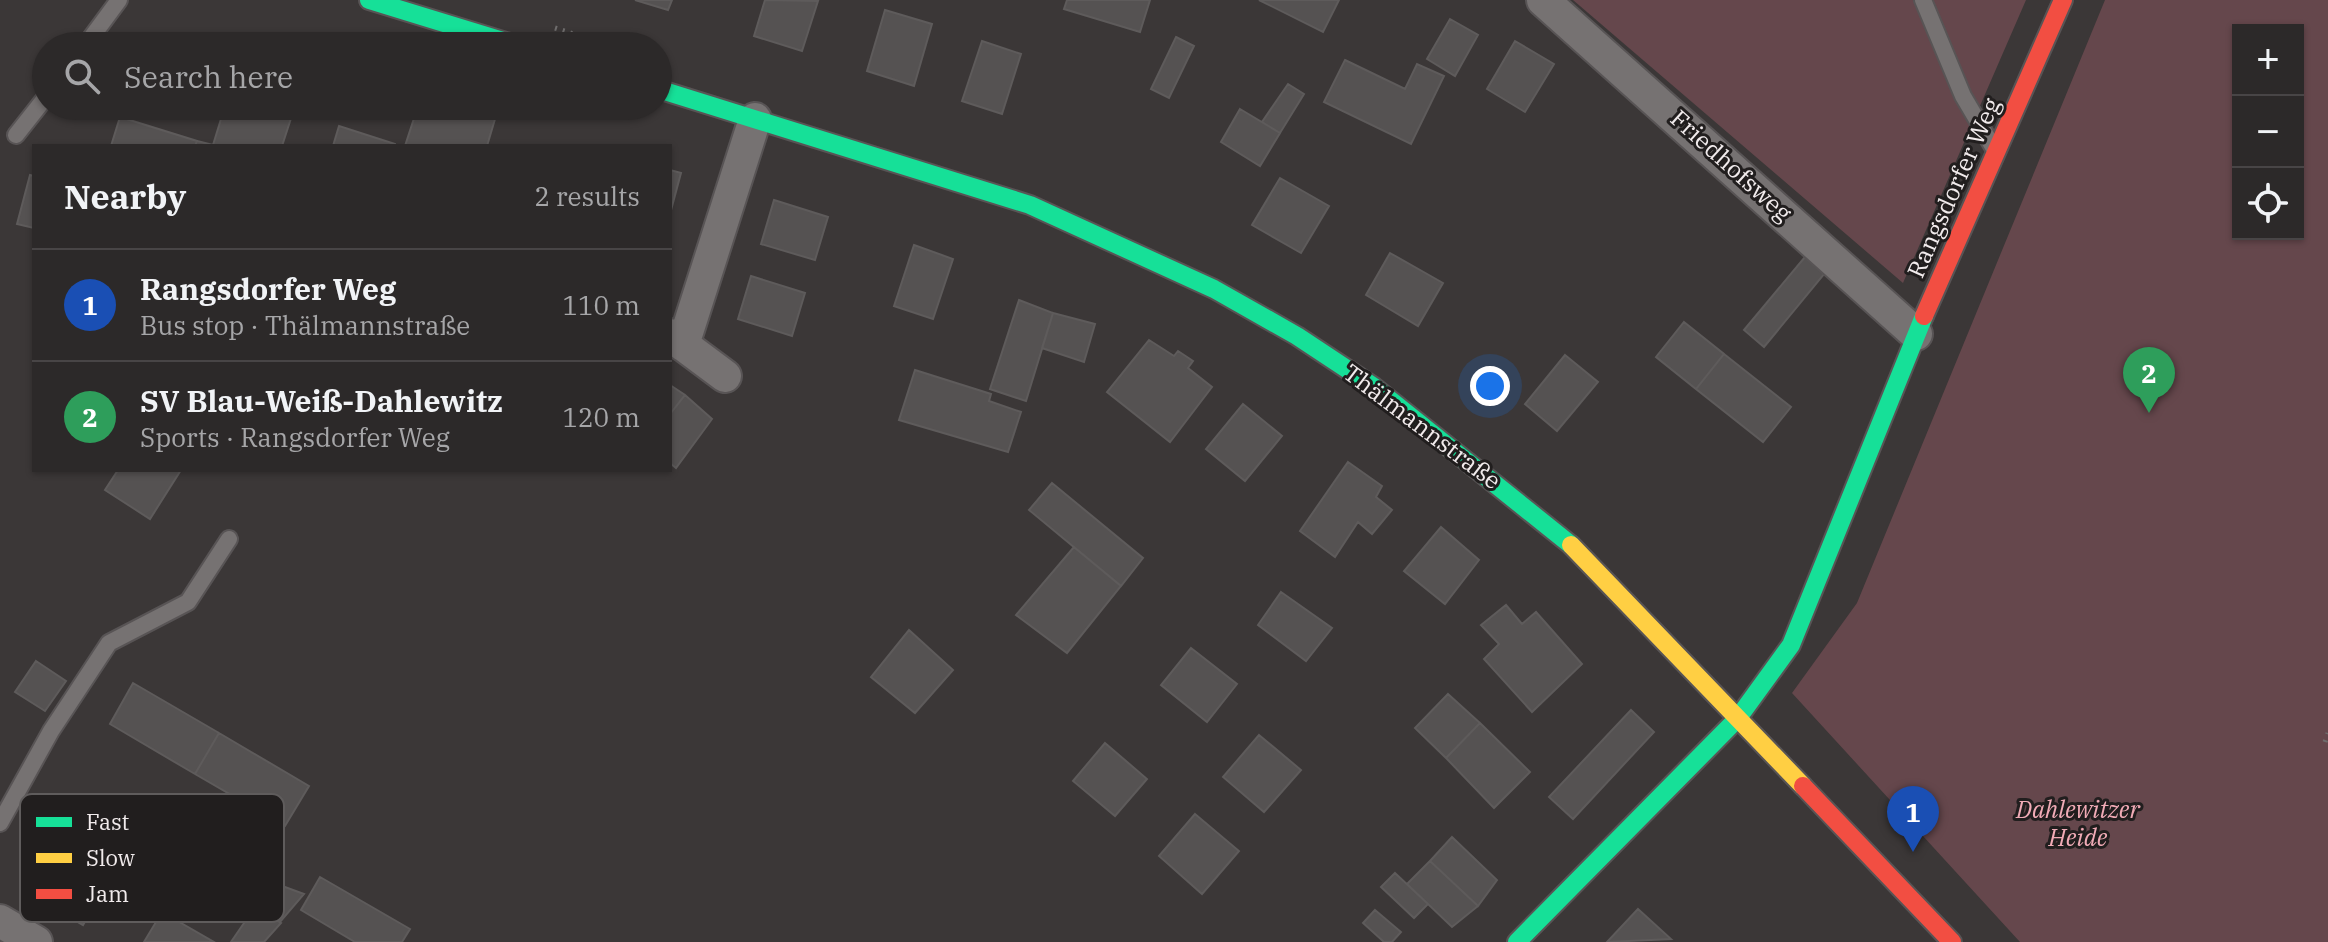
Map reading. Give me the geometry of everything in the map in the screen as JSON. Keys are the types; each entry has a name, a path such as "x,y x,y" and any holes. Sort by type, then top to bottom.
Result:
{"main road":[{"path":"369,0 473,32"},
{"name":"Rangsdorfer Weg","path":"1517,942 1738,718 1791,645 1916,334 2063,0"},
{"name":"Thälmannstraße","path":"672,93 1030,205 1149,257 1297,336 1374,387 1567,540 1952,942"}],"street":[{"name":"Friedhofsweg","path":"1543,0 1916,334"},
{"path":"725,376 677,340 755,119"},
{"path":"0,921 36,942"}],"lane":[{"path":"95,32 119,0"},
{"path":"1923,0 1963,96 1996,152"},
{"path":"16,135 32,115"},
{"path":"0,823 51,731 109,643 188,602 229,539"}],"path":[{"path":"2325,742 2328,733"}],"green space":[{"path":"1573,0 2026,0 1903,283"},
{"name":"Dahlewitzer Heide","path":"2105,0 2328,0 2328,942 2020,942 1792,693 1857,603"}],"building":[{"path":"635,0 672,0 668,10"},
{"path":"765,0 818,1 802,51 754,36"},
{"path":"1067,0 1150,0 1140,32 1064,9"},
{"path":"1259,0 1339,0 1323,32"},
{"path":"885,10 932,24 914,86 867,71"},
{"path":"1450,19 1478,35 1455,76 1427,59"},
{"path":"1176,37 1194,46 1169,98 1151,89"},
{"path":"982,41 1021,54 1002,114 962,101"},
{"path":"1515,41 1554,64 1525,112 1487,89"},
{"path":"1345,60 1405,89 1417,64 1444,76 1411,144 1324,102"},
{"path":"1288,84 1304,94 1280,133 1262,122"},
{"path":"1240,109 1280,133 1260,166 1221,142"},
{"path":"119,120 130,120 197,141 196,144 112,144"},
{"path":"221,120 290,120 283,144 213,144"},
{"path":"413,120 495,120 488,144 406,144"},
{"path":"339,126 395,144 334,144"},
{"path":"672,171 681,173 672,207"},
{"path":"30,175 32,176 32,228 17,224"},
{"path":"1280,178 1329,206 1301,253 1252,225"},
{"path":"774,200 828,217 815,260 761,244"},
{"path":"914,245 953,259 933,319 894,306"},
{"path":"1390,253 1443,283 1418,326 1366,295"},
{"path":"1805,257 1825,273 1764,347 1744,330"},
{"path":"751,276 805,293 792,336 738,319"},
{"path":"1019,300 1053,313 1026,401 990,389"},
{"path":"1053,313 1095,324 1084,362 1042,348"},
{"path":"1684,322 1724,354 1696,389 1656,357"},
{"path":"1149,340 1174,356 1178,351 1193,361 1188,368 1212,387 1170,442 1107,392"},
{"path":"1724,354 1791,407 1763,442 1696,389"},
{"path":"1565,355 1598,382 1557,431 1525,404"},
{"path":"915,370 991,394 989,401 1021,412 1008,452 899,420"},
{"path":"672,386 685,395 672,411"},
{"path":"685,395 712,419 676,468 672,465 672,411"},
{"path":"1243,404 1282,436 1245,481 1206,449"},
{"path":"1348,462 1382,486 1376,497 1392,510 1372,534 1358,522 1335,557 1300,531"},
{"path":"117,472 180,472 150,519 105,490"},
{"path":"1052,483 1143,558 1121,586 1029,510"},
{"path":"1441,527 1479,560 1445,604 1404,571"},
{"path":"1074,547 1121,586 1067,653 1016,615"},
{"path":"1281,592 1332,628 1306,661 1258,625"},
{"path":"1506,605 1522,624 1536,612 1582,664 1532,712 1484,659 1499,644 1481,625"},
{"path":"909,630 953,670 915,713 871,677"},
{"path":"1191,648 1237,684 1207,722 1161,685"},
{"path":"36,661 66,681 45,711 15,692"},
{"path":"133,683 219,733 195,774 110,724"},
{"path":"1448,694 1480,723 1446,758 1415,728"},
{"path":"1631,710 1654,732 1573,819 1549,797"},
{"path":"1480,723 1530,772 1494,808 1446,758"},
{"path":"219,733 309,786 285,826 284,794 230,794 195,774"},
{"path":"1259,735 1301,770 1264,812 1223,777"},
{"path":"1105,743 1147,779 1115,816 1073,781"},
{"path":"1195,814 1239,851 1202,894 1159,856"},
{"path":"1452,837 1497,880 1478,906 1430,861"},
{"path":"1430,861 1478,906 1452,927 1407,884"},
{"path":"1395,873 1428,904 1414,918 1381,887"},
{"path":"320,877 410,929 402,942 355,942 301,910"},
{"path":"284,887 304,894 284,917"},
{"path":"1638,909 1671,939 1607,942"},
{"path":"1375,910 1401,932 1392,942 1384,942 1363,923"},
{"path":"156,922 179,922 214,942 144,942"},
{"path":"245,922 281,923 264,942 231,942"}],"traffic: fast":[{"path":"369,0 473,32"},
{"path":"672,93 1030,205 1214,289 1297,336 1374,387 1571,545"},
{"path":"1517,942 1738,718 1791,645 1924,316"}],"traffic: slow":[{"path":"1571,545 1803,786"}],"traffic: jam":[{"path":"1924,316 2063,0"},
{"path":"1803,786 1952,942"}],"place":[{"name":"SV Blau-Weiß-Dahlewitz","path":"2149,413"},
{"name":"Rangsdorfer Weg","path":"1913,852"}]}
